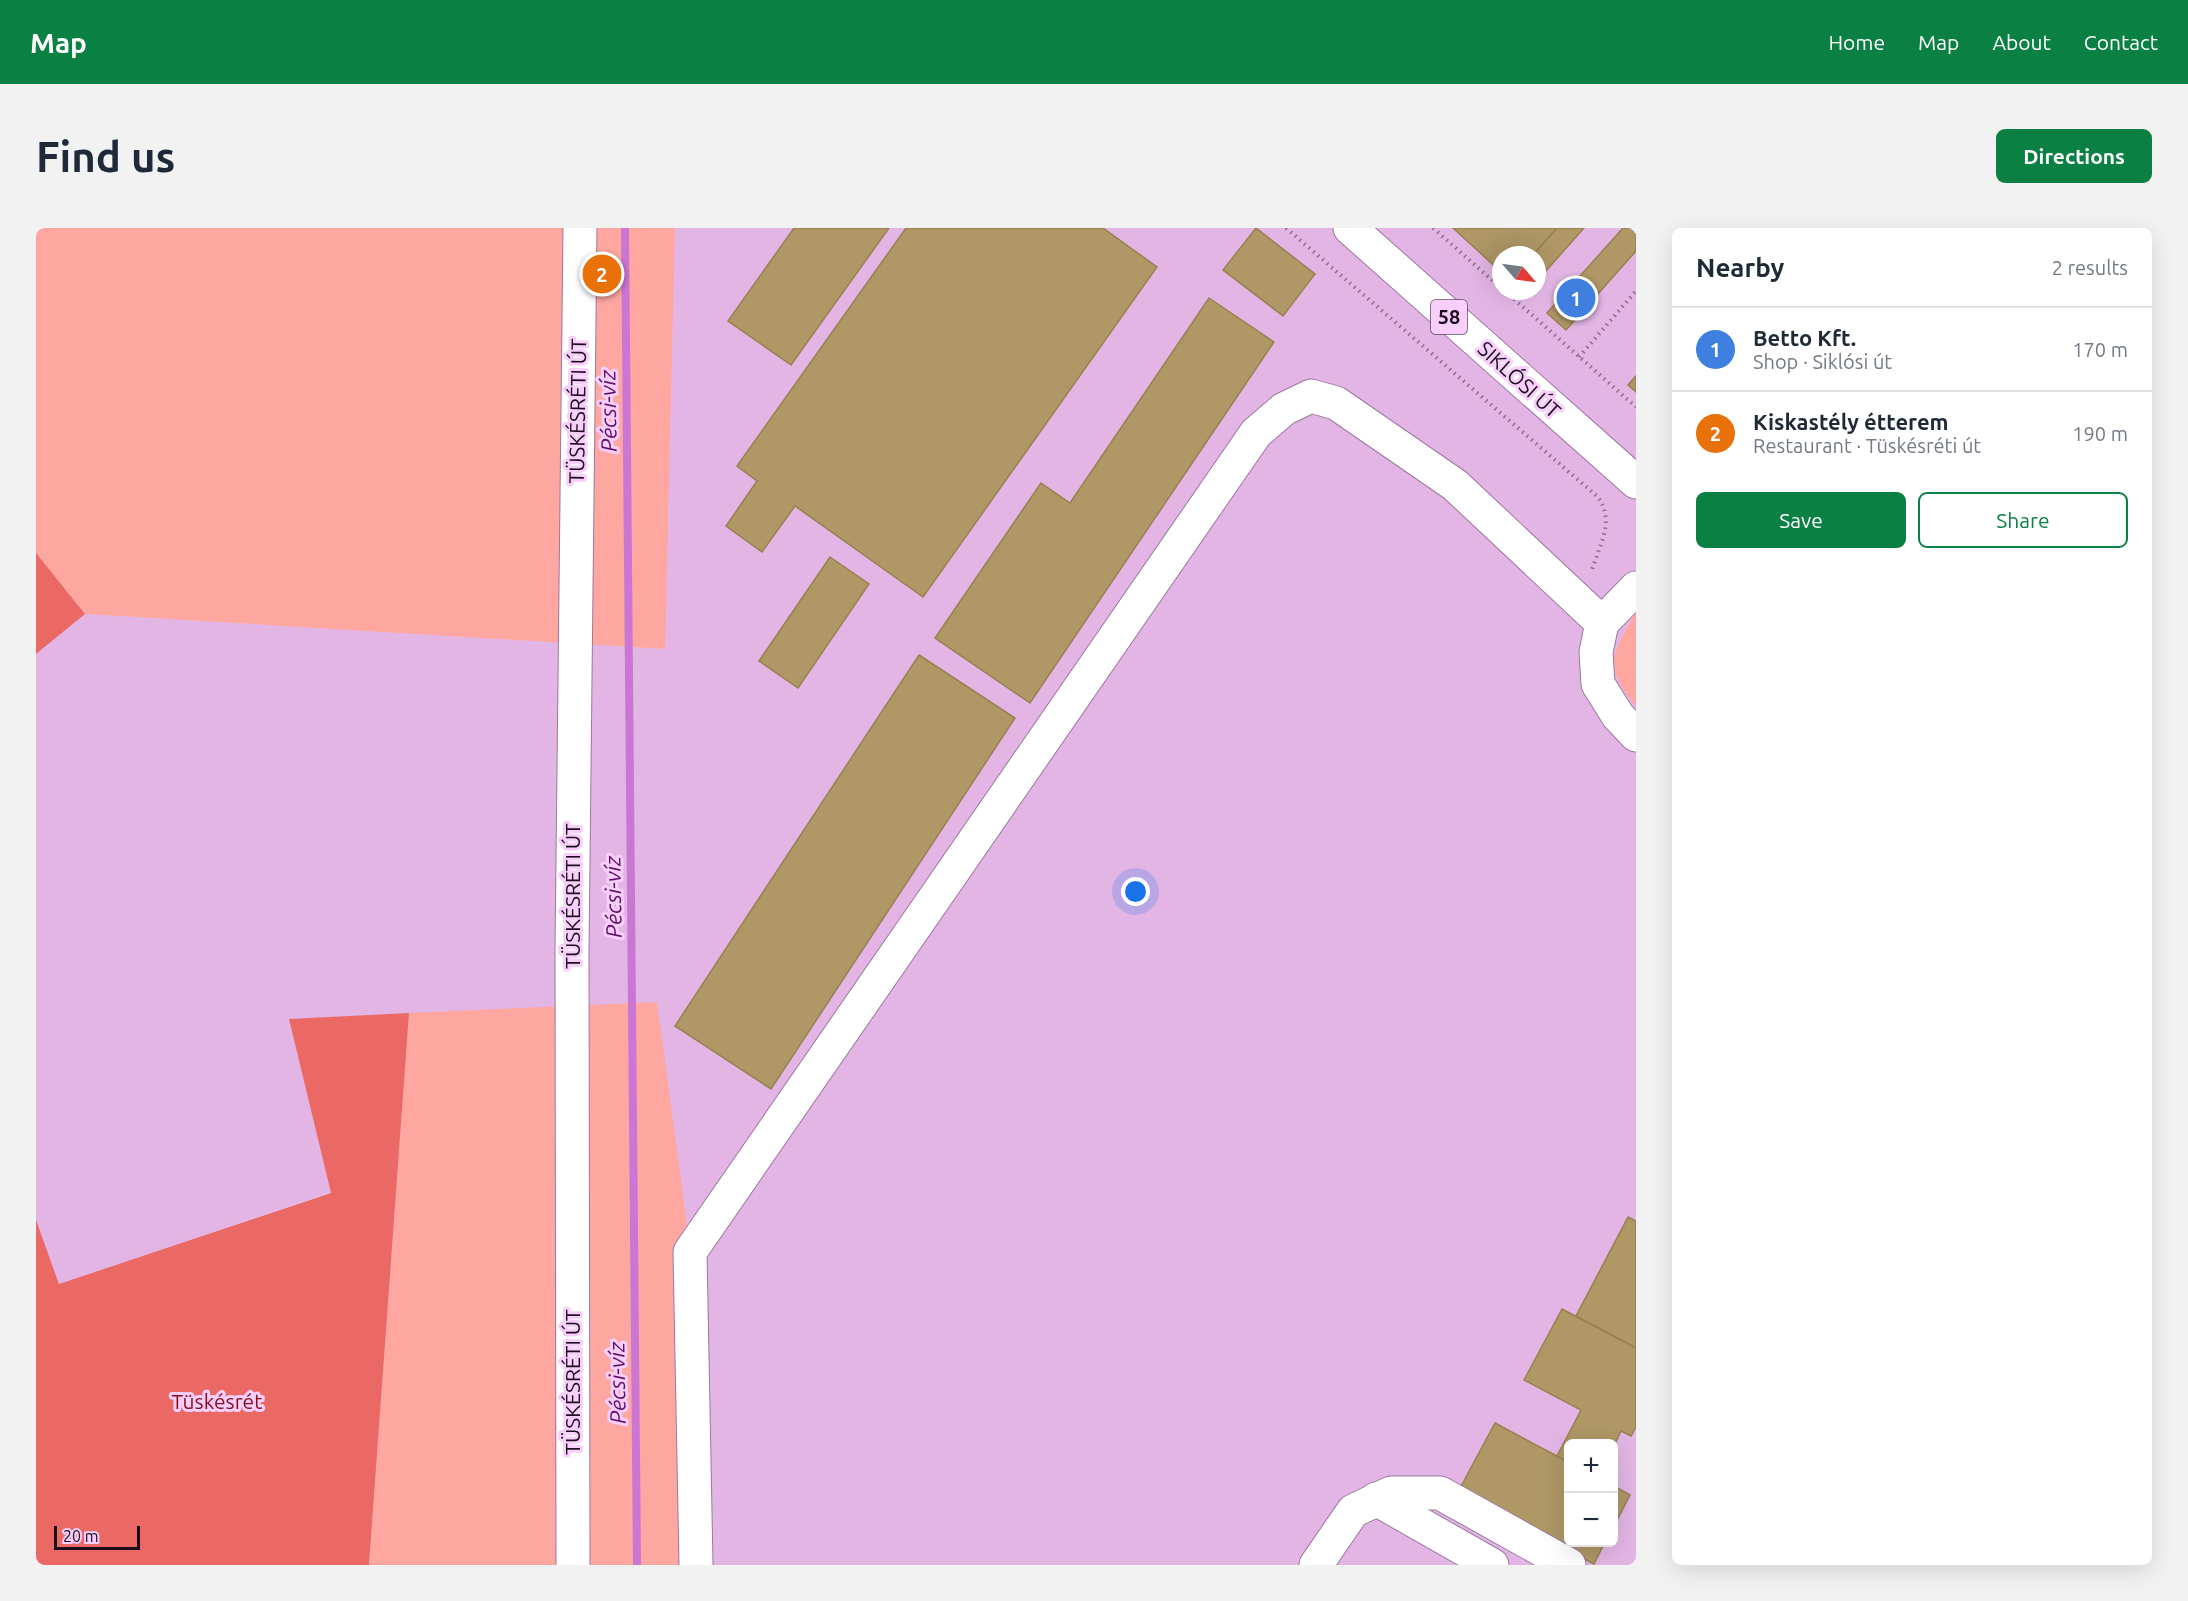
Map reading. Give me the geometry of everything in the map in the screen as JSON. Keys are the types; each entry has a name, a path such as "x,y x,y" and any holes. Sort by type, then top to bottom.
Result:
{"street":[{"name":"TÜSKÉSRÉTI ÚT","path":"573,1565 572,950 579,228"},
{"name":"SIKLÓSI ÚT","path":"1350,228 1636,482"},
{"path":"696,1565 690,1252 1256,433 1284,409 1311,396 1336,403 1455,485 1591,614 1598,684 1618,716 1636,735"},
{"path":"1591,614 1636,588"},
{"path":"1316,1565 1353,1510 1391,1493 1440,1493 1569,1565"},
{"path":"1377,1499 1492,1565"}],"path":[{"path":"1286,228 1598,497 1606,508 1607,521 1591,614"},
{"path":"1433,228 1492,280"},
{"path":"1579,357 1636,291"},
{"path":"1515,300 1636,407"}],"shaded area":[{"path":"36,228 675,228 665,649 85,614 36,553"},
{"path":"675,228 1636,228 1636,1565 707,1565 657,1002 289,1019 331,1192 59,1284 36,1220 36,654 85,614 664,649"},
{"path":"1636,612 1636,706 1618,680 1614,659 1621,638"},
{"path":"657,1002 697,1299 707,1565 369,1565 409,1013"}],"green space":[{"path":"36,553 85,614 36,654"},
{"name":"Tüskésrét","path":"409,1013 369,1565 36,1565 36,1220 59,1284 331,1193 289,1019"}],"building":[{"path":"794,228 889,228 791,365 728,321"},
{"path":"906,228 1103,228 1157,267 923,597 795,506 762,552 726,526 757,481 737,466"},
{"path":"1256,228 1315,274 1283,316 1223,270"},
{"path":"1453,228 1557,228 1541,246 1492,246 1492,264"},
{"path":"1557,228 1584,228 1546,271 1546,246 1541,246"},
{"path":"1623,228 1636,228 1636,251 1566,330 1547,313"},
{"path":"1209,298 1274,342 1030,703 935,638 1041,483 1070,503"},
{"path":"1636,376 1636,392 1628,385"},
{"path":"830,557 869,584 798,688 759,661"},
{"path":"919,655 1015,718 771,1089 675,1026"},
{"path":"1628,1217 1636,1221 1636,1348 1576,1316"},
{"path":"1562,1309 1636,1348 1636,1427 1631,1436 1621,1431 1617,1439 1566,1439 1581,1410 1524,1380"},
{"path":"1495,1423 1564,1460 1564,1547 1602,1547 1594,1564 1458,1492"},
{"path":"1564,1443 1564,1460 1557,1456"},
{"path":"1618,1488 1630,1495 1618,1518"}],"waterway":[{"name":"Pécsi-víz","path":"625,228 637,1565"}],"place":[{"name":"Kiskastély étterem","path":"602,274"},
{"name":"Betto Kft.","path":"1576,298"}]}
